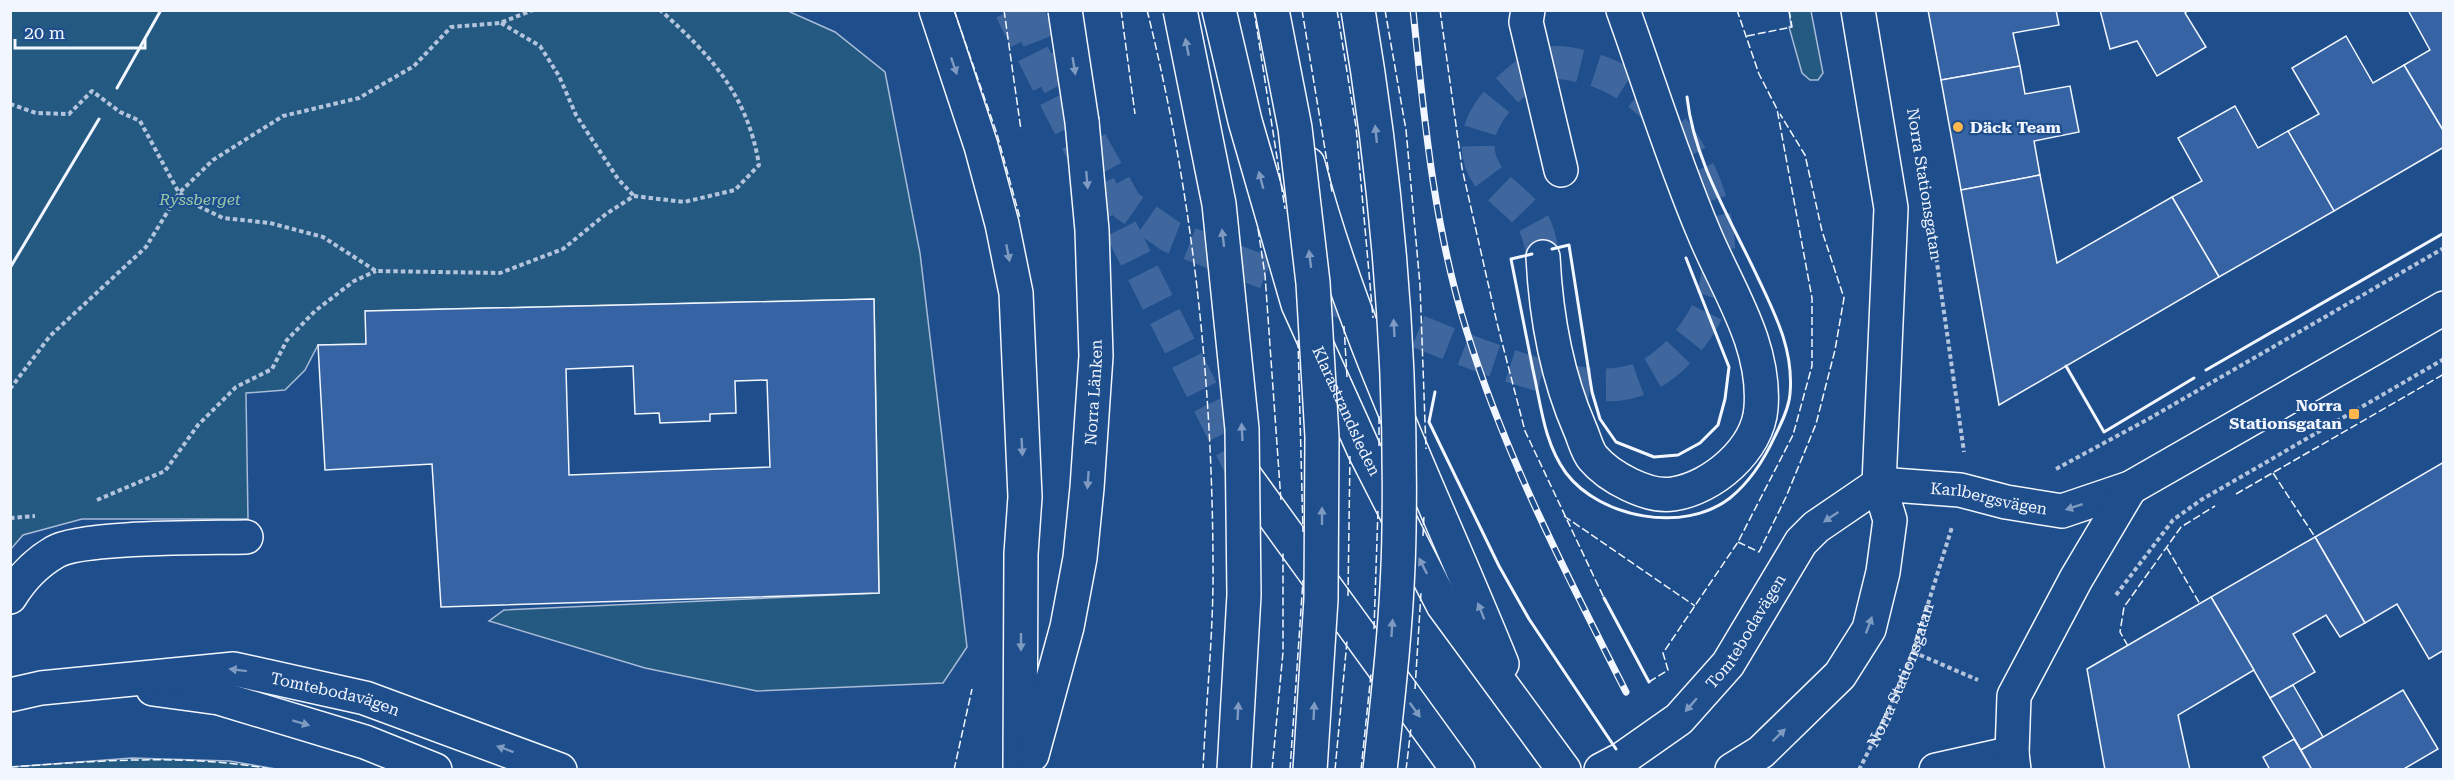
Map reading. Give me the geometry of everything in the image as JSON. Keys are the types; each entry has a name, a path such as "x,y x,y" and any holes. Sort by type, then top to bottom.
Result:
{"main road":[{"path":"936,10 981,146 1002,225 1016,293 1025,497 1021,554 1020,770"},
{"name":"Norra Länken","path":"1028,770 1067,627 1080,558 1096,356 1092,230 1083,122 1065,10"},
{"path":"1180,10 1219,204 1242,429 1244,595 1234,770"},
{"name":"Klarastrandsleden","path":"1219,10 1250,142 1298,304 1364,450 1443,605 1518,704 1564,770"},
{"path":"1272,10 1310,172 1346,288 1393,412 1458,554 1518,704"},
{"path":"1272,10 1295,128 1313,283 1322,437 1321,599 1310,770"},
{"path":"1358,10 1372,98 1391,266 1398,415 1399,531 1380,770"},
{"path":"1528,10 1526,22 1561,170"},
{"path":"1543,257 1552,345 1566,398 1593,457 1627,486 1672,494 1714,479 1747,449 1762,409 1759,371 1745,320 1704,234 1664,130 1623,10"},
{"path":"1732,770 1761,752 1840,675 1869,629 1883,572 1890,520 1879,484 1891,208 1858,10"},
{"name":"Karlbergsvägen","path":"1879,484 1960,490 2006,502 2062,511 2130,488 2444,308"},
{"path":"1245,476 1458,770"},
{"name":"Tomtebodavägen","path":"1611,764 1679,719 1728,664 1809,534 1879,484"},
{"name":"Karlbergsvägen","path":"2014,696 2076,579 2130,488"},
{"path":"10,597 21,579 56,551 97,543 246,537"},
{"name":"Tomtebodavägen","path":"10,695 41,688 234,669 365,698 560,770"},
{"name":"Tomtebodavägen","path":"101,682 219,699 365,742 435,770"},
{"path":"1936,770 2013,761 2014,696"}],"path":[{"path":"10,389 50,336 146,247 179,193 213,160 283,116 359,98 414,66 451,27 500,23 532,10"},
{"path":"89,503 165,471 198,425 236,387 272,369 287,340 315,310 354,281 376,271 437,274 500,273 563,249 606,214 634,196 684,202 735,190 759,165 754,134 729,83 698,44 660,10"},
{"path":"500,23 540,46 559,76 576,115 618,178 634,196"},
{"path":"10,104 36,113 69,114 92,91 120,112 140,121 179,193 198,206 223,218 270,224 324,237 376,271"},
{"name":"Norra Stationsgatan","path":"1859,770 1885,718 1913,652 1951,533 1960,490 1965,445 1931,222"},
{"path":"2051,471 2123,434 2444,248"},
{"path":"2116,595 2172,520 2201,500 2444,359"},
{"path":"1965,445 1973,452"},
{"path":"10,518 44,515"},
{"path":"1913,652 2014,696"}],"green space":[{"name":"Ryssberget","path":"11,11 788,11 835,32 885,72 920,253 967,647 943,683 757,691 645,668 489,621 504,610 879,593 874,299 366,311 366,344 318,345 305,370 285,390 246,393 248,519 82,519 23,535 11,549"},
{"path":"1789,11 1811,11 1823,73 1818,80 1810,80 1802,73 1789,27 1791,26"},
{"path":"132,758 230,761 276,769 11,769 11,767"}],"building":[{"path":"1928,10 2056,10 2059,25 2013,33 2020,66 1941,80"},
{"path":"2100,10 2189,10 2185,13 2206,47 2157,76 2137,41 2110,49"},
{"path":"2408,10 2444,10 2444,132 2404,65 2430,50"},
{"path":"2346,36 2373,83 2404,65 2444,132 2444,147 2334,211 2288,131 2319,114 2292,68"},
{"path":"2020,66 2025,94 2070,86 2079,132 2034,141 2040,175 1961,190 1941,80"},
{"path":"2235,106 2258,148 2288,131 2334,211 2219,277 2172,197 2202,181 2178,138"},
{"path":"2040,175 2057,263 2172,197 2219,277 1999,405 1961,190"},
{"path":"874,299 879,593 441,607 432,464 325,470 318,345 366,344 365,311","holes":["633,366 635,414 659,413 660,423 710,421 710,414 736,413 735,381 767,380 770,467 569,475 566,369"]},
{"path":"2444,462 2444,650 2429,659 2397,604 2365,623 2315,537"},
{"path":"2315,537 2365,623 2340,637 2326,615 2293,634 2315,672 2270,698 2211,597"},
{"path":"2211,597 2254,670 2178,715 2190,770 2105,770 2087,669"},
{"path":"2293,685 2323,737 2301,750 2270,698"},
{"path":"2403,690 2438,749 2402,770 2312,770 2301,750"},
{"path":"2294,739 2312,770 2270,770 2263,757"}],"tunnel":[{"path":"1011,10 1245,476"},
{"path":"1027,10 1049,67 1126,205 1170,236 1473,353 1539,375 1571,382 1600,385 1626,383 1658,369 1677,354 1692,336 1714,292 1719,254 1714,214 1701,175 1681,139 1655,108 1625,84 1580,66 1562,63 1544,64 1529,72 1505,92 1483,122 1478,143 1483,167 1496,185 1533,222 1539,236 1543,257"}],"railway":[{"path":"1413,10 1426,132 1438,213 1467,332 1500,425 1519,470 1560,560 1626,692"}],"fence":[{"path":"954,10 997,134 1020,218"},
{"path":"1004,10 1021,130"},
{"path":"1121,10 1135,114"},
{"path":"1147,10 1176,146 1204,353 1212,491 1213,586 1203,770"},
{"path":"1254,10 1285,209"},
{"path":"1302,10 1332,192"},
{"path":"1337,10 1356,127 1373,318"},
{"path":"1385,10 1406,130 1420,285 1426,449"},
{"path":"1440,10 1462,168 1497,323 1525,431 1604,598"},
{"path":"1649,682 1668,670 1663,653 1738,542 1793,435 1812,366 1812,298 1777,109 1759,74 1737,10"},
{"path":"1747,36 1792,27 1789,10"},
{"path":"1738,542 1759,552 1786,497 1816,424 1835,350 1844,298 1822,231 1805,155 1780,114"},
{"path":"1258,229 1265,275 1281,501"},
{"path":"1344,326 1347,377"},
{"path":"1298,340 1303,532"},
{"path":"2236,494 2444,374"},
{"path":"1379,416 1379,449"},
{"path":"1348,596 1350,455"},
{"path":"2273,473 2315,537"},
{"path":"2128,646 2120,632 2124,607 2181,527 2215,506"},
{"path":"1374,629 1378,509"},
{"path":"1423,536 1424,515"},
{"path":"1564,516 1695,606"},
{"path":"2167,548 2200,604"},
{"path":"1272,770 1283,652 1283,552"},
{"path":"1290,770 1303,580"},
{"path":"1415,689 1421,593"},
{"path":"1335,770 1347,641"},
{"path":"1361,770 1371,674"},
{"path":"954,770 972,689"},
{"path":"1406,770 1411,728"},
{"path":"10,767 176,760 276,770"}],"wall":[{"path":"117,88 161,10"},
{"path":"1532,254 1511,259 1544,423 1553,449 1566,473 1581,488 1600,501 1644,516 1667,518 1690,516 1711,509 1730,498 1744,485 1766,453 1788,405 1791,378 1786,348 1771,306 1705,167 1691,121 1687,97"},
{"path":"10,268 99,119"},
{"path":"2206,370 2444,233"},
{"path":"1552,249 1569,245 1592,392 1600,419 1616,442 1654,457 1678,455 1700,443 1718,425 1725,399 1729,367 1686,258"},
{"path":"2066,366 2104,432 2194,378"},
{"path":"1435,392 1429,422 1499,566 1529,619 1616,749"},
{"path":"1604,598 1649,682"}],"place":[{"name":"Däck Team","path":"1958,127"},
{"name":"Norra Stationsgatan","path":"2354,414"}]}
